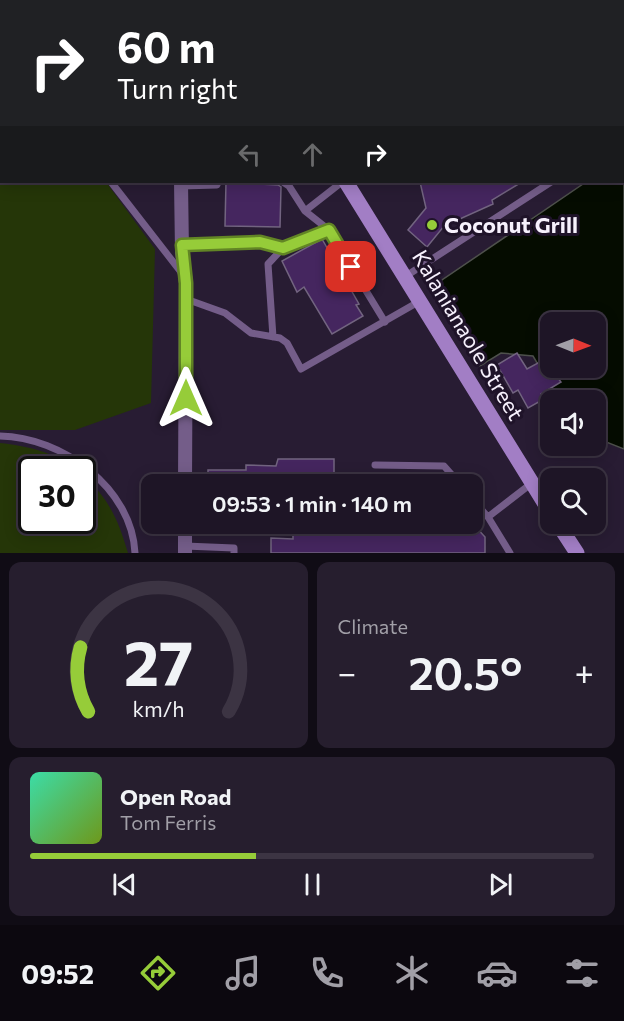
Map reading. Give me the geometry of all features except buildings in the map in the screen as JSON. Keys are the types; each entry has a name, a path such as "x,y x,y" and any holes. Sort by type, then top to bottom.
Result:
{"main road":[{"name":"Kalanianaole Street","path":"345,183 406,276 540,496"},
{"path":"565,534 577,553"}],"street":[{"path":"181,184 182,245 186,283 185,474"}],"lane":[{"path":"112,183 176,264 186,283"},
{"path":"181,184 217,185 218,183"},
{"path":"284,183 289,186 304,211 329,230 385,322"},
{"path":"304,211 343,183"},
{"path":"406,276 549,183"},
{"path":"273,337 268,264 283,248 329,230"},
{"path":"182,245 260,242 283,248"},
{"path":"186,299 225,313 251,333 273,337 287,343 301,369 421,301"},
{"path":"0,436 49,446 71,457 92,472 116,499 134,535 135,553"},
{"path":"375,465 444,466 451,474"},
{"path":"488,517 532,483"},
{"path":"483,511 510,553"},
{"path":"185,549 234,548 234,553"}],"green space":[{"path":"0,183 107,183 155,249 151,403 75,430 0,430"},
{"path":"0,443 20,446 54,456 18,456 18,534 96,534 96,489 112,510 128,553 0,553"}],"shaded area":[{"path":"585,183 624,183 624,449 606,442 606,390 553,390 546,378 606,378 606,312 540,312 540,368 533,356 501,353 480,366 439,298 442,280"}],"place":[{"name":"Coconut Grill","path":"432,225"}],"route":[{"path":"186,398 186,283 182,245 260,242 283,248 329,230 351,267"}]}
